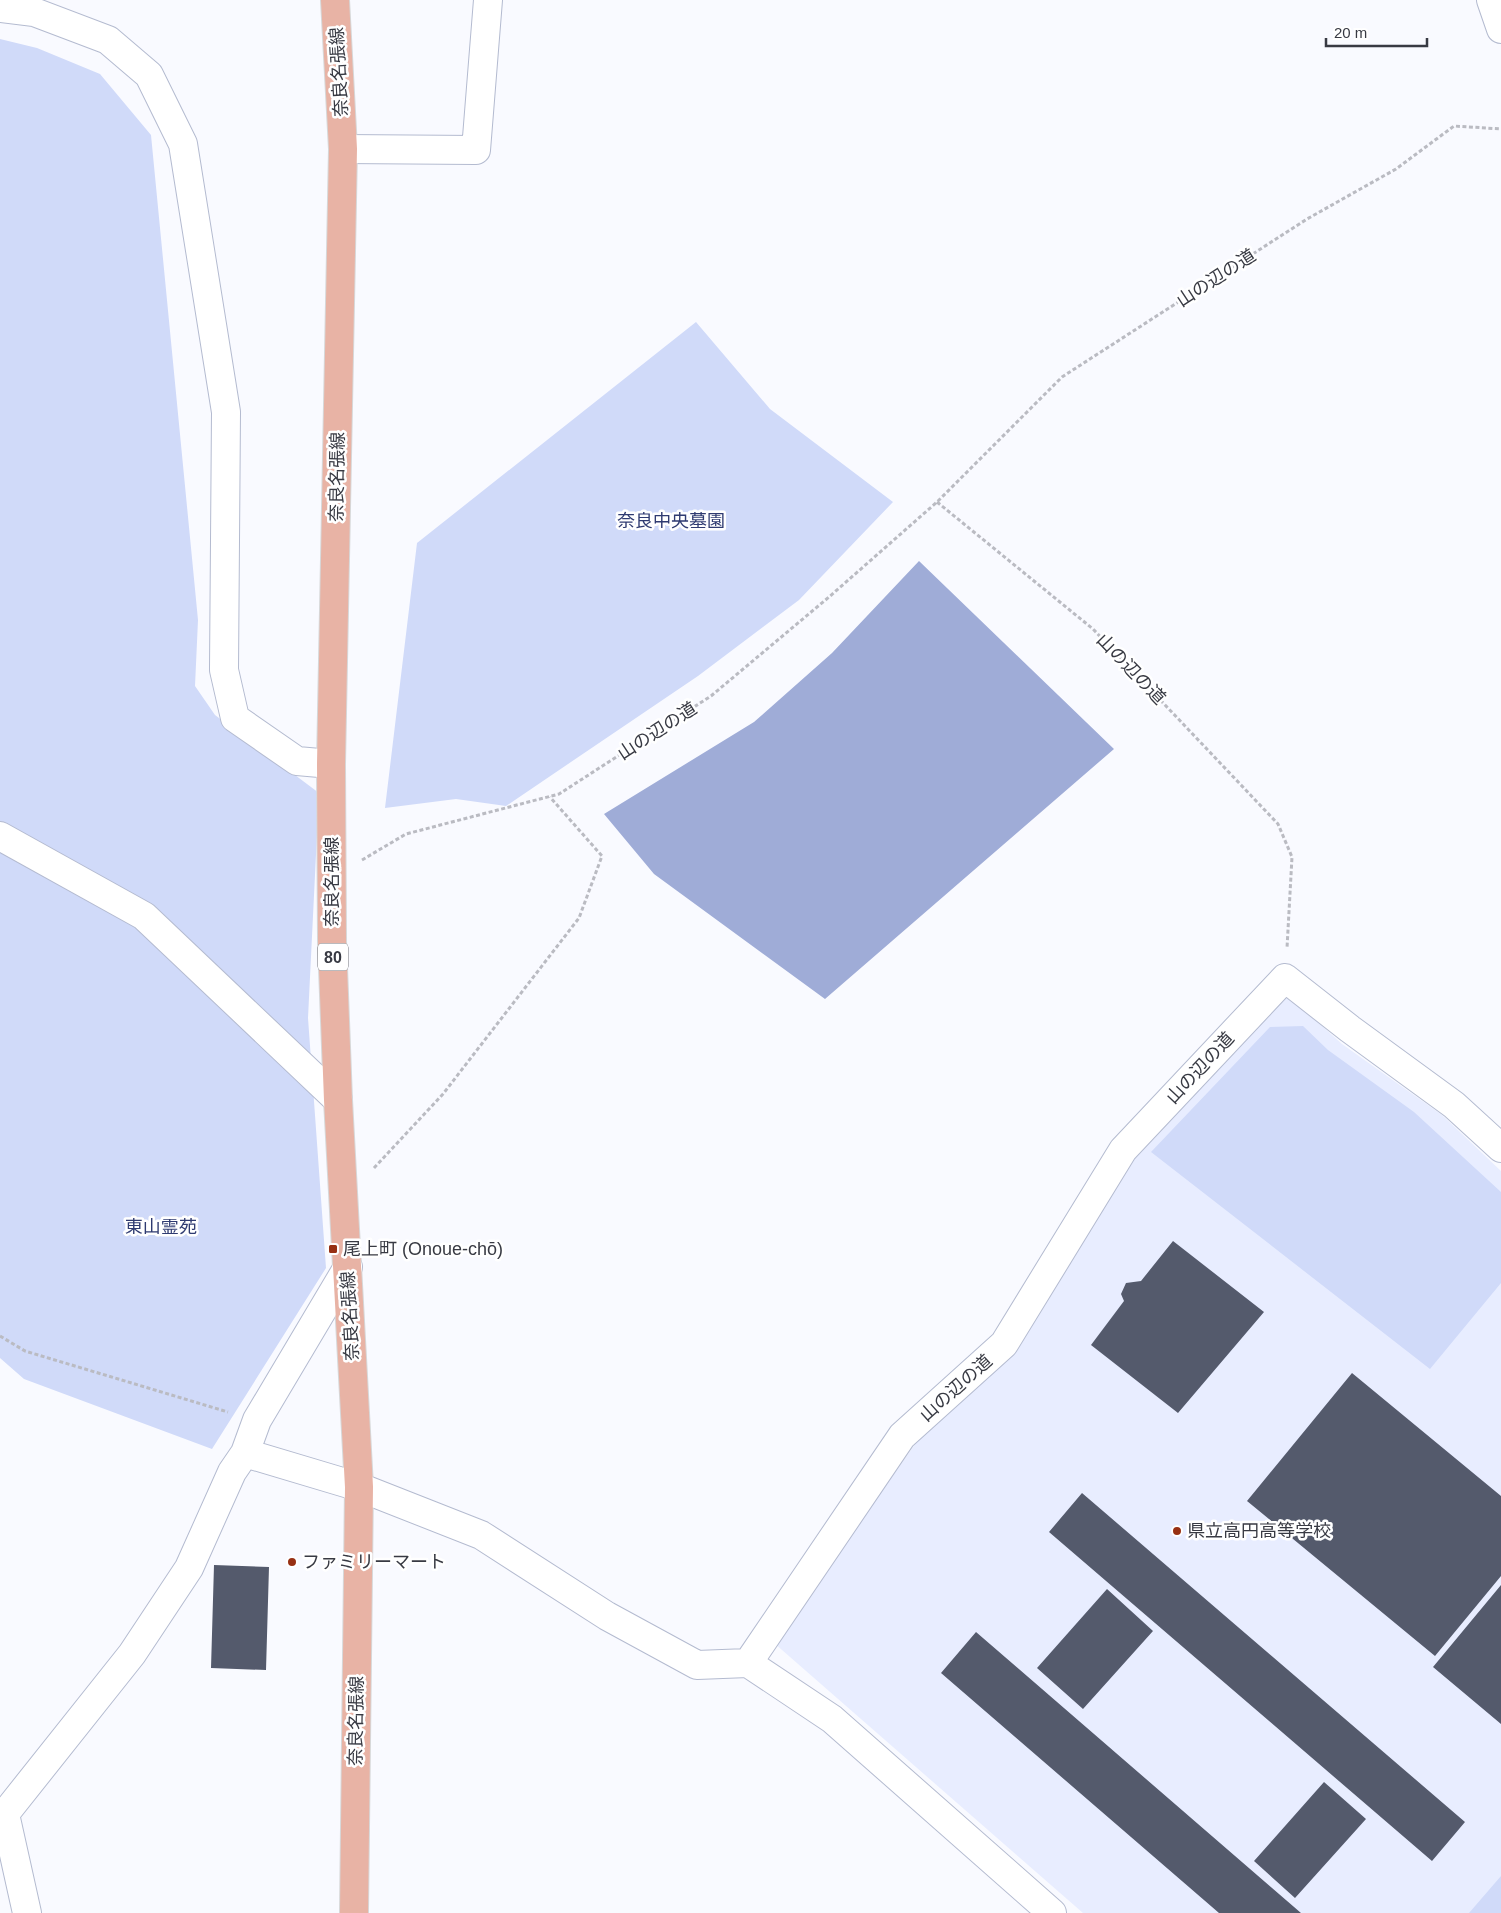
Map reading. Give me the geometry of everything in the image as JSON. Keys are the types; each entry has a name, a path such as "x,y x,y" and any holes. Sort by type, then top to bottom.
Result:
{"main road":[{"name":"奈良名張線","path":"335,0 343,149 331,764 332,941 338,1100 359,1487 354,1913"}],"street":[{"path":"343,149 476,150 488,0"},
{"path":"1491,0 1501,29"},
{"path":"0,8 34,12 108,40 149,75 183,144 226,412 224,670 235,718 297,761 331,764"},
{"path":"0,836 144,916 338,1100"},
{"path":"1285,978 1350,1029 1454,1105 1501,1148"},
{"name":"山の辺の道","path":"748,1663 902,1436 1004,1344 1123,1150 1285,978"},
{"path":"27,1913 2,1817 132,1654 189,1568 232,1472 245,1453 257,1420 348,1267"},
{"path":"245,1453 359,1487 481,1535 607,1616 696,1666 748,1663 832,1719 1052,1913"}],"path":[{"name":"山の辺の道","path":"332,879 406,834 560,794 711,696 830,597 937,502 1062,377 1306,219 1396,169 1454,126 1501,129"},
{"name":"山の辺の道","path":"937,502 1093,629 1278,824 1292,857 1285,978"},
{"path":"344,1199 443,1094 579,918 602,856 550,797"},
{"path":"0,1336 25,1351 257,1420"}],"shaded area":[{"path":"919,561 1114,749 825,999 654,874 604,814 754,722 832,653"},
{"name":"県立高円高等学校","path":"1291,998 1342,1044 1442,1115 1501,1171 1501,1913 1083,1913 774,1643 933,1419 1132,1156 1265,1002"}],"green space":[{"name":"東山霊苑","path":"0,39 37,48 100,74 151,135 198,620 195,686 215,715 319,793 308,1018 326,1268 212,1449 24,1379 0,1358"},
{"name":"奈良中央墓園","path":"696,322 770,409 893,502 799,600 698,676 506,806 456,799 385,808 417,543"},
{"path":"1303,1026 1328,1050 1414,1112 1501,1192 1501,1283 1430,1369 1151,1152 1270,1027"},
{"path":"1501,1876 1501,1913 1469,1913"}],"building":[{"path":"1173,1241 1264,1312 1178,1413 1091,1345 1124,1301 1121,1294 1126,1283 1141,1281"},
{"path":"1352,1373 1501,1496 1501,1576 1435,1656 1247,1501"},
{"path":"1082,1493 1465,1822 1432,1861 1049,1532"},
{"path":"214,1565 269,1567 266,1670 211,1668"},
{"path":"1501,1585 1501,1724 1433,1667"},
{"path":"1107,1589 1153,1631 1083,1709 1037,1668"},
{"path":"976,1632 1301,1913 1219,1913 941,1673"},
{"path":"1324,1782 1366,1819 1295,1898 1254,1861"}],"place":[{"name":"尾上町 (Onoue-chō)","path":"333,1249"},
{"name":"県立高円高等学校","path":"1177,1531"},
{"name":"ファミリーマート","path":"292,1562"}]}
